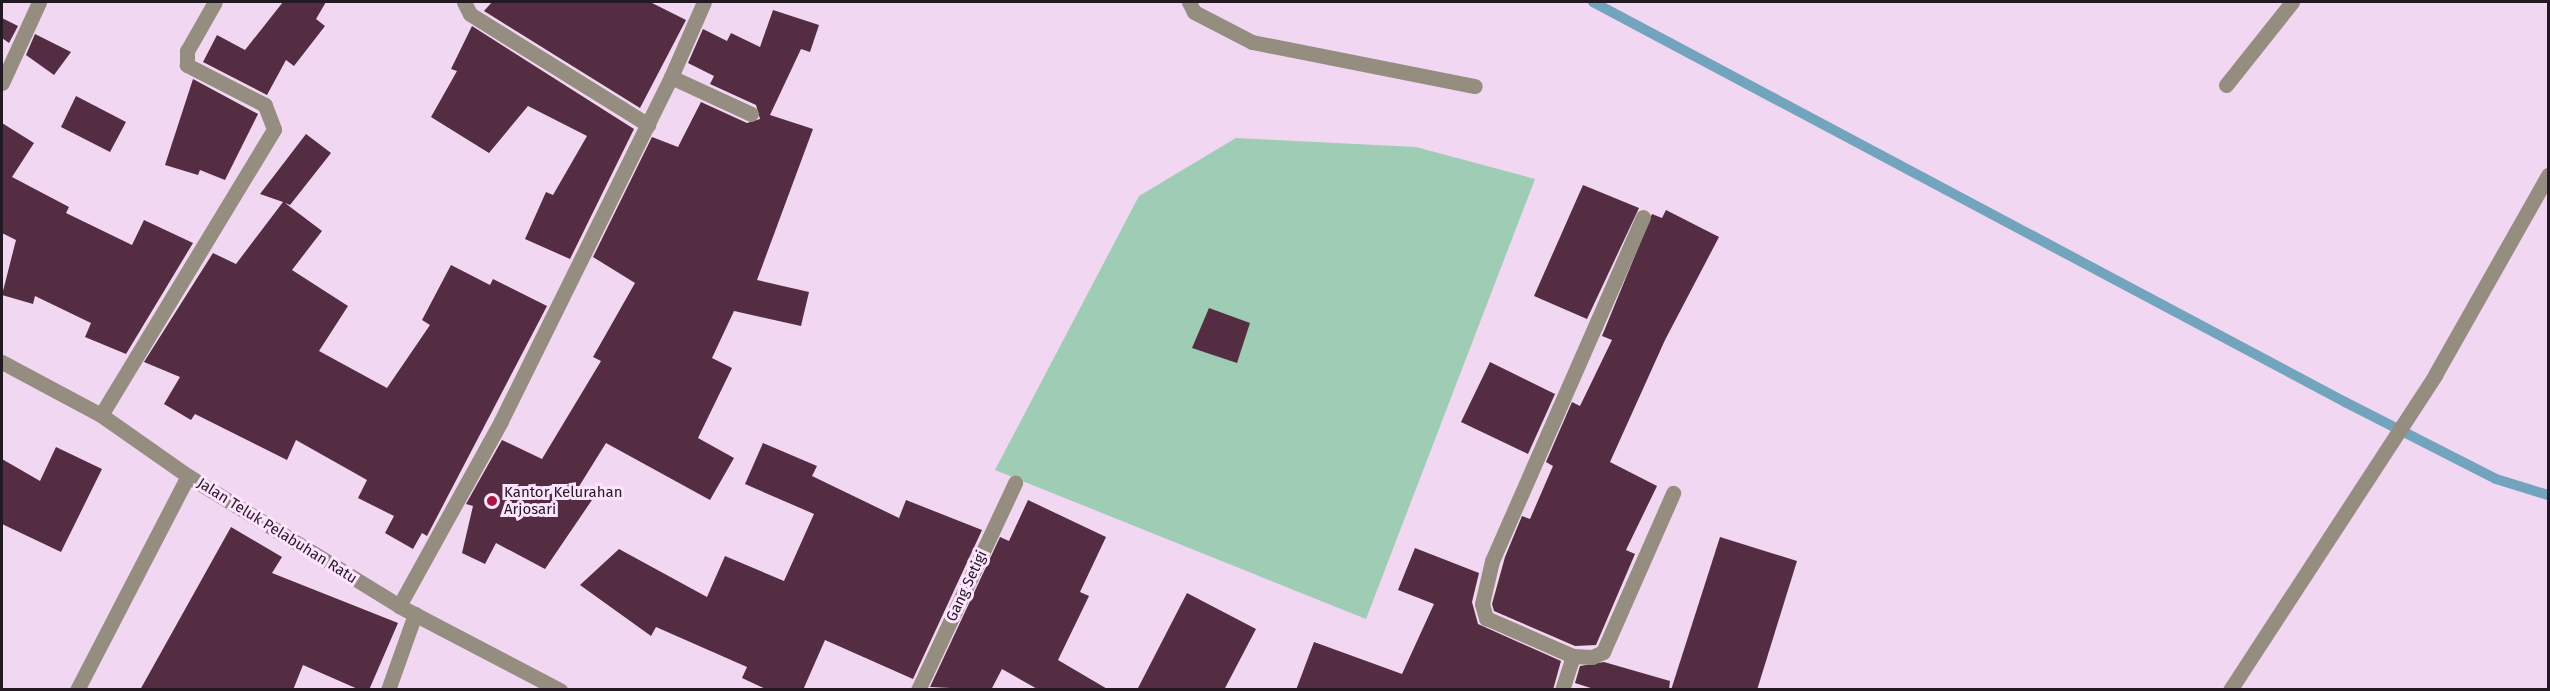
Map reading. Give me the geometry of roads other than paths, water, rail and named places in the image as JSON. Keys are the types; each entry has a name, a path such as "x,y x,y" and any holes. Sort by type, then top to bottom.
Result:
{"street":[{"path":"2,83 39,2"},
{"path":"101,415 274,129 265,105 187,65 187,51 216,2"},
{"path":"464,2 470,14 648,125"},
{"path":"399,606 501,421 648,125 704,2"},
{"path":"1189,2 1194,12 1252,42 1475,86"},
{"path":"2226,86 2292,2"},
{"path":"671,77 751,114"},
{"path":"2230,690 2435,375 2548,175"},
{"path":"1643,217 1501,540 1482,604 1486,618 1493,623 1574,656 1593,657 1606,649 1632,579 1673,493"},
{"name":"Jalan Teluk Pelabuhan Ratu","path":"2,362 101,415 188,476 399,606 560,690"},
{"path":"76,690 188,476"},
{"name":"Gang Setigi","path":"918,690 1015,483"},
{"path":"388,690 415,614"},
{"path":"1562,690 1574,656"}],"waterway":[{"path":"1593,2 2345,402 2496,479 2548,495"}],"place":[{"name":"Kantor Kelurahan Arjosari","path":"492,501"}]}
